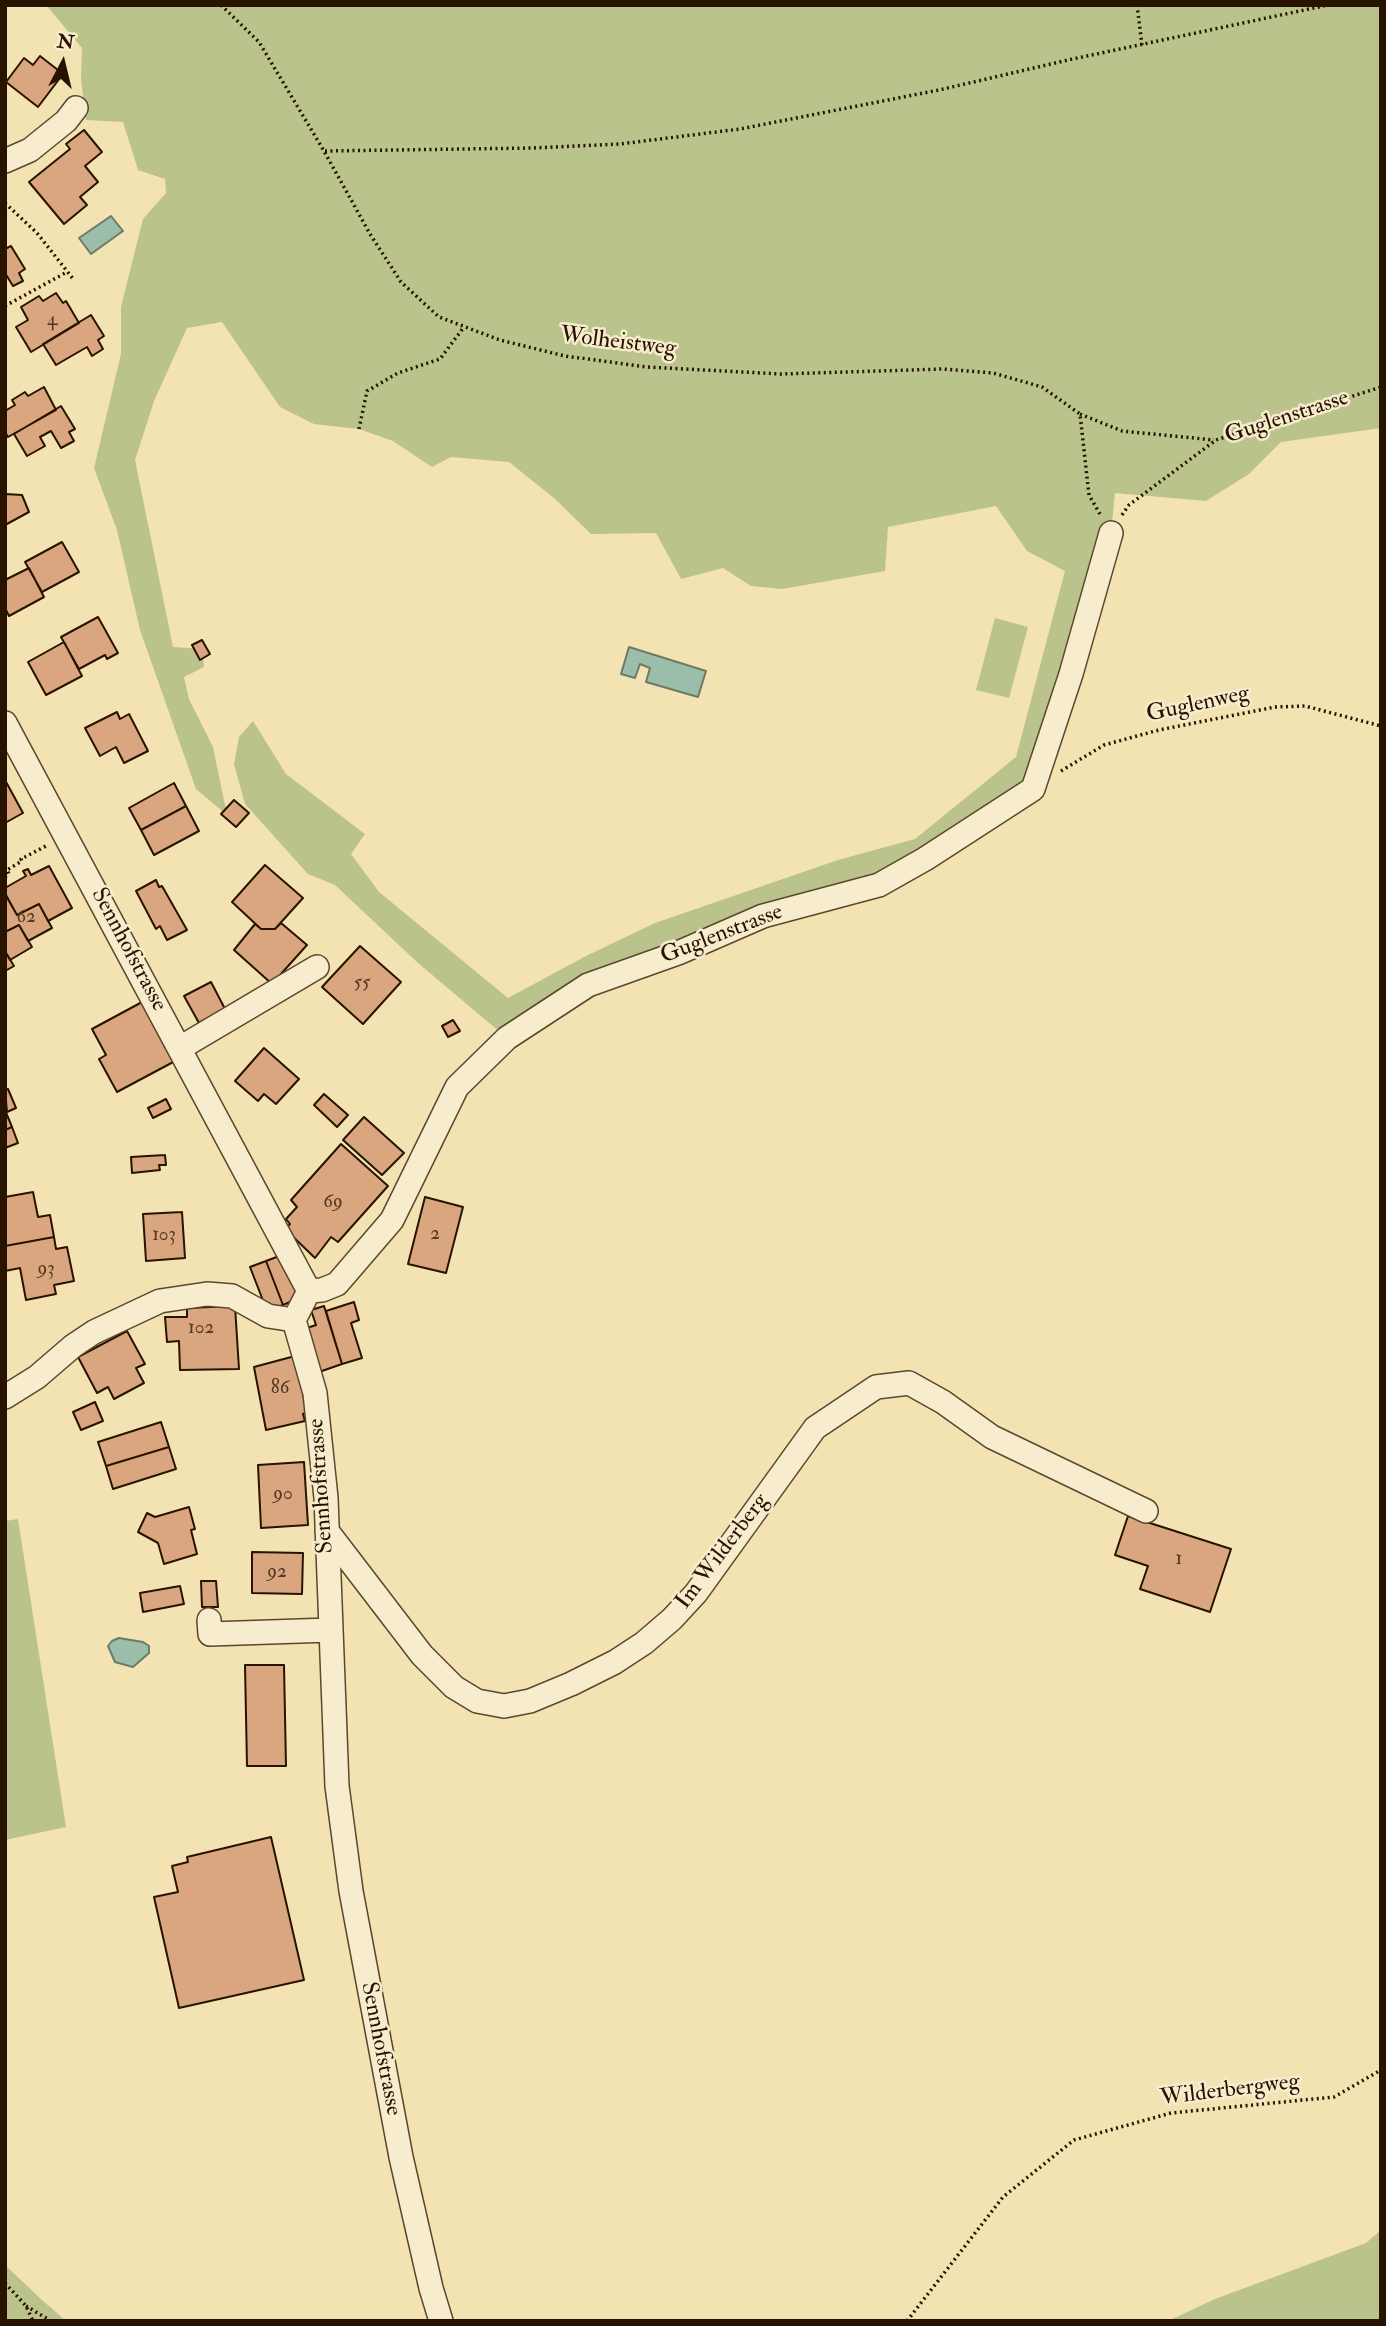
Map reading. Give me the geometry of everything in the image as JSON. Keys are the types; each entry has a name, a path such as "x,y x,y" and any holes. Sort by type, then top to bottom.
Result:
{"street":[{"path":"5,161 30,150 66,121 76,108"},
{"path":"1033,789 1072,674 1111,533"},
{"name":"Sennhofstrasse","path":"5,723 309,1291"},
{"name":"Guglenstrasse","path":"309,1291 322,1290 337,1284 392,1220 457,1087 507,1038 587,985 678,953 763,916 879,885 925,859 1033,789"},
{"path":"180,1048 317,967"},
{"path":"5,1396 37,1377 94,1332 129,1313 160,1301 207,1294 232,1296 268,1316 294,1320 309,1291"},
{"name":"Sennhofstrasse","path":"294,1320 315,1393 326,1498 337,1786 351,1891 401,2157 430,2288 441,2321"},
{"name":"Im Wilderberg","path":"327,1531 422,1655 454,1687 477,1701 504,1706 530,1701 615,1662 644,1643 672,1619 696,1593 815,1428 876,1387 909,1383 943,1402 992,1437 1146,1511"},
{"path":"209,1620 210,1634 330,1630"}],"path":[{"name":"Wolheistweg","path":"221,5 259,42 370,234 401,282 439,317 500,340 565,356 647,367 781,374 943,369 993,373 1042,387 1080,414 1122,431 1216,440"},
{"path":"1137,5 1142,45"},
{"path":"324,151 533,148 607,144 726,130 939,90 1328,5"},
{"path":"5,203 37,233 74,280"},
{"path":"5,306 67,272"},
{"path":"359,429 367,391 398,373 440,359 464,327"},
{"name":"Guglenstrasse","path":"1129,505 1216,440 1381,387"},
{"path":"1080,414 1089,495 1094,503"},
{"name":"Guglenweg","path":"1033,789 1104,745 1160,730 1275,707 1305,706 1381,726"},
{"path":"5,877 9,874 7,870 40,849"},
{"name":"Wilderbergweg","path":"907,2321 1003,2197 1074,2140 1171,2113 1334,2097 1381,2070"},
{"path":"5,2283 26,2306 51,2321"},
{"path":"26,2306 33,2321"}],"green space":[{"path":"46,5 1381,5 1381,428 1281,442 1249,474 1206,501 1115,493 1111,533 1033,789 925,859 588,985 507,1038 418,963 335,885 308,874 245,804 234,764 239,737 253,721 286,774 365,834 351,854 379,892 508,998 655,923 838,860 915,839 1016,757 1065,571 1027,551 996,506 888,527 885,571 782,589 751,586 723,568 681,579 656,533 591,534 555,499 509,462 451,457 432,467 393,441 359,429 314,424 280,407 222,322 187,328 154,401 135,460 173,647 202,649 204,667 184,677 189,699 213,747 227,815 196,789 140,630 117,530 94,468 121,354 121,307 143,219 166,193 165,179 138,170 123,122 86,120 81,80 82,48"},
{"path":"995,618 1028,627 1009,698 976,690"},
{"path":"18,1519 66,1827 5,1840 5,1521"},
{"path":"1381,2230 1381,2321 1168,2321 1215,2299 1366,2243"},
{"path":"5,2265 42,2300 66,2321 5,2321"}],"shaded area":[{"path":"111,216 123,231 91,254 79,238"},
{"path":"629,647 706,671 698,697 646,682 650,668 640,664 635,678 621,674"},
{"path":"119,1638 143,1642 149,1646 149,1653 133,1667 115,1662 108,1646"}],"building":[{"path":"40,56 63,74 38,107 6,82 24,58 33,65"},
{"path":"84,130 102,152 85,166 98,182 80,197 87,205 64,224 29,182 70,149 66,144"},
{"path":"11,246 25,269 19,273 23,281 13,286 5,273 5,249"},
{"path":"56,293 63,303 66,301 79,323 31,352 16,327 28,320 21,307 39,296 43,301"},
{"path":"91,315 104,336 98,340 103,349 92,356 87,347 56,365 43,344"},
{"path":"44,387 56,410 8,437 5,432 5,411 15,405 12,400 25,392 28,396"},
{"path":"61,406 75,429 69,432 74,441 61,448 51,431 40,437 45,446 27,456 14,434"},
{"path":"5,494 22,495 29,512 5,525"},
{"path":"62,542 79,572 42,592 25,562"},
{"path":"29,568 44,597 9,616 5,608 5,580"},
{"path":"98,617 118,653 107,659 105,655 79,669 61,637"},
{"path":"202,640 210,654 200,660 192,645"},
{"path":"64,642 82,676 46,695 28,662"},
{"path":"117,712 120,719 129,714 148,751 124,763 116,747 100,756 85,728"},
{"path":"5,780 23,813 5,823"},
{"path":"174,783 186,806 141,830 129,808"},
{"path":"234,800 249,813 236,827 221,814"},
{"path":"186,806 199,831 154,855 141,830"},
{"path":"265,865 303,898 275,929 261,929 232,902"},
{"path":"49,866 72,908 48,921 39,904 17,915 5,894 5,888 26,876 23,871 28,869 31,875"},
{"path":"156,880 187,930 167,940 160,926 156,929 136,891"},
{"path":"6,895 17,915 39,904 52,928 28,941 19,925 5,932"},
{"path":"281,923 307,945 272,984 234,950 255,924 261,929 275,929"},
{"path":"19,925 32,947 10,960 5,951 5,932"},
{"path":"360,946 401,982 363,1024 322,987"},
{"path":"5,951 14,966 5,971"},
{"path":"211,982 225,1009 199,1023 184,996"},
{"path":"144,1001 177,1060 117,1092 99,1059 106,1055 92,1029"},
{"path":"453,1020 460,1031 448,1037 442,1026"},
{"path":"264,1048 299,1079 276,1104 264,1094 258,1101 235,1081"},
{"path":"8,1089 16,1108 7,1112 5,1090"},
{"path":"324,1094 348,1115 337,1127 314,1105"},
{"path":"166,1099 171,1109 153,1118 148,1108"},
{"path":"5,1110 12,1127 5,1130"},
{"path":"364,1117 404,1153 382,1175 343,1140"},
{"path":"12,1127 18,1143 5,1148 5,1130"},
{"path":"341,1144 388,1186 338,1242 331,1237 315,1258 285,1229 290,1224 286,1219 297,1207 291,1200"},
{"path":"165,1155 166,1165 159,1165 160,1170 132,1173 131,1157"},
{"path":"33,1192 38,1217 50,1215 54,1237 5,1246 5,1197"},
{"path":"425,1197 463,1207 446,1273 408,1264"},
{"path":"182,1212 185,1258 146,1261 143,1214"},
{"path":"54,1237 56,1249 67,1247 74,1281 54,1285 56,1294 26,1300 20,1268 5,1271 5,1246"},
{"path":"282,1255 299,1298 283,1305 266,1261"},
{"path":"266,1261 283,1305 267,1311 250,1267"},
{"path":"354,1302 359,1320 351,1323 362,1358 342,1364 326,1311"},
{"path":"235,1306 239,1369 180,1370 179,1341 167,1342 165,1317 187,1317 187,1308"},
{"path":"324,1306 342,1364 319,1372 307,1328 316,1325 311,1310"},
{"path":"127,1331 145,1364 136,1368 144,1383 114,1399 108,1387 97,1393 78,1357"},
{"path":"295,1356 307,1412 303,1414 305,1421 266,1430 254,1367"},
{"path":"95,1402 103,1421 81,1430 73,1412"},
{"path":"161,1422 169,1447 106,1466 98,1442"},
{"path":"169,1447 176,1469 113,1489 106,1466"},
{"path":"304,1462 308,1525 261,1528 258,1465"},
{"path":"189,1507 195,1529 191,1530 197,1554 164,1564 158,1543 138,1532 147,1513 155,1517"},
{"path":"1128,1516 1231,1549 1210,1612 1140,1589 1148,1566 1115,1555"},
{"path":"252,1552 303,1553 302,1594 252,1593"},
{"path":"201,1581 216,1581 218,1607 202,1607"},
{"path":"180,1586 184,1604 143,1612 140,1593"},
{"path":"245,1665 284,1665 286,1766 247,1766"},
{"path":"271,1837 304,1980 179,2008 154,1897 178,1892 172,1866 188,1862 187,1857"}]}
